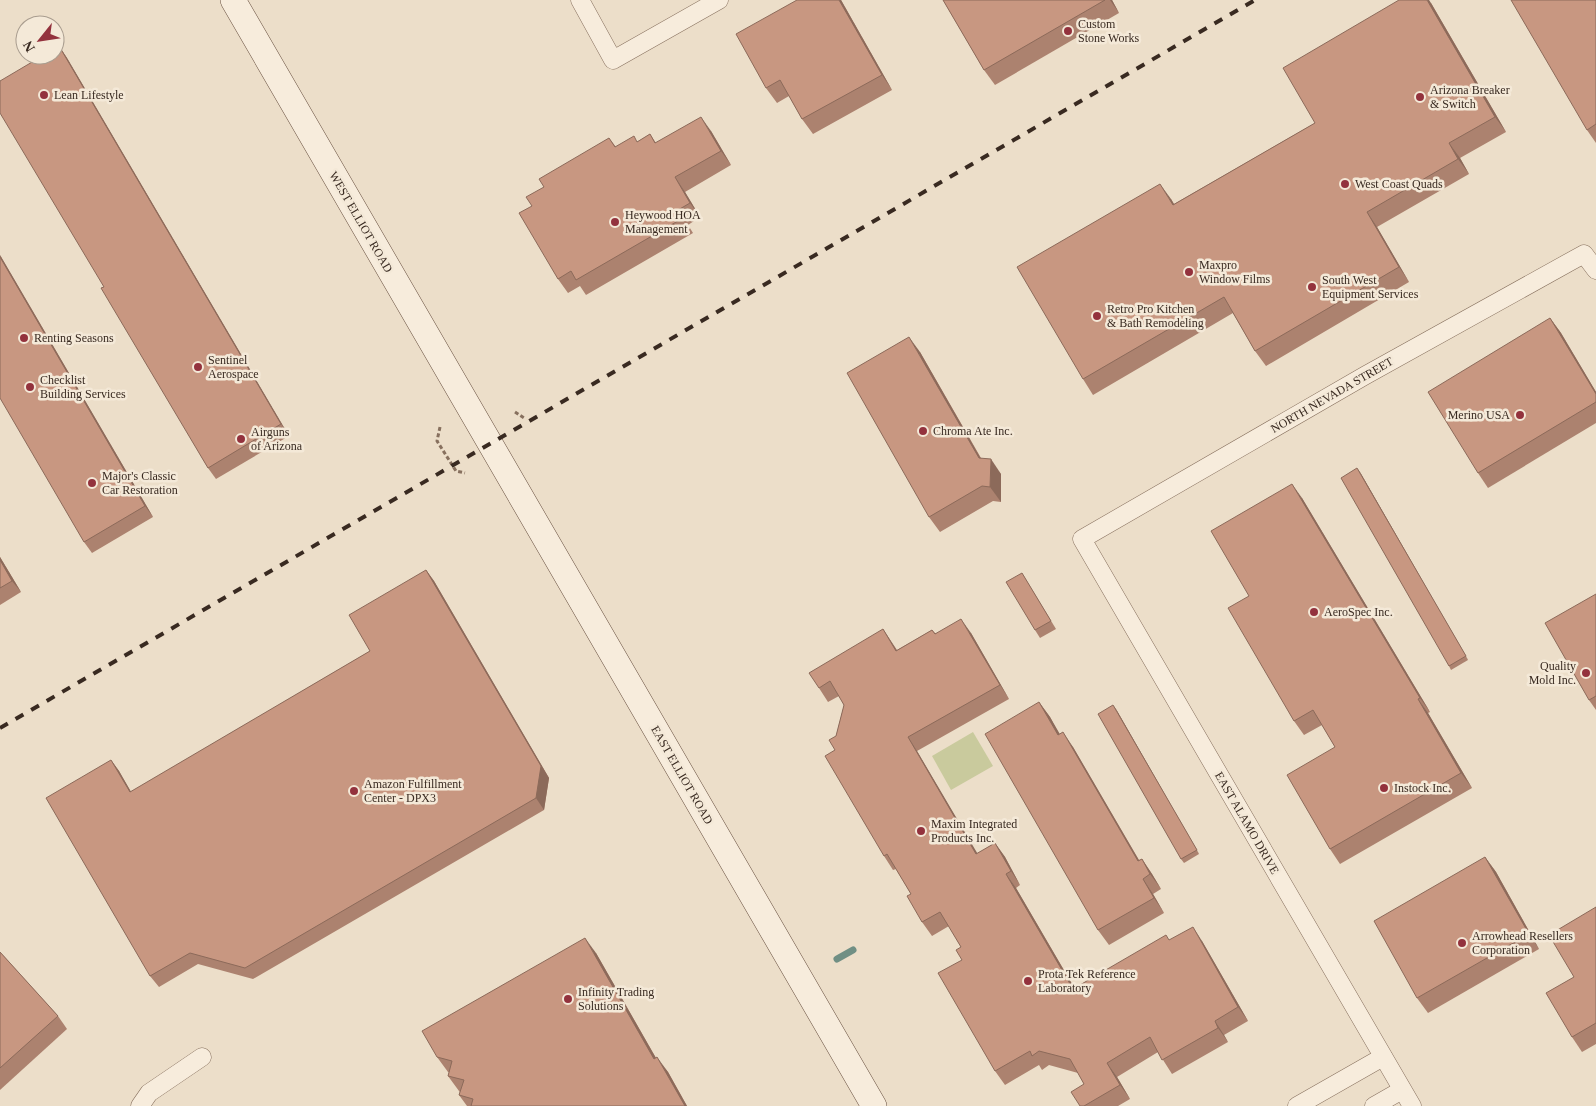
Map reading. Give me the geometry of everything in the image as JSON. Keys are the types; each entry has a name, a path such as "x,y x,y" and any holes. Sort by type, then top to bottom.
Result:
{"main road":[{"name":"WEST ELLIOT ROAD","path":"233,0 490,444"},
{"name":"EAST ELLIOT ROAD","path":"490,444 874,1106"}],"street":[{"path":"580,0 613,60 719,0"},
{"name":"NORTH NEVADA STREET","path":"1082,539 1366,375 1584,254 1596,270"},
{"name":"EAST ALAMO DRIVE","path":"1082,539 1412,1106"},
{"path":"140,1106 148,1093 202,1057"},
{"path":"1297,1106 1383,1057"},
{"path":"1374,1106 1402,1090"}],"path":[{"path":"515,412 524,418"},
{"path":"440,427 437,441 456,471 465,473"}],"green space":[{"path":"973,732 993,766 951,790 932,756"}],"building":[{"path":"797,0 839,0 882,75 802,119 780,80 766,88 736,34"},
{"path":"943,0 1105,0 984,70"},
{"path":"1399,0 1427,0 1495,117 1449,143 1458,159 1367,212 1399,267 1255,351 1224,297 1083,379 1017,267 1160,184 1173,205 1315,123 1283,68"},
{"path":"1511,0 1596,0 1596,124 1587,130"},
{"path":"65,56 281,424 208,468 101,288 104,287 0,113 0,81 27,65 65,65"},
{"name":"Heywood HOA Management","path":"701,117 721,151 675,177 690,203 678,210 683,218 576,280 571,271 558,279 519,213 532,206 526,197 544,187 539,179 609,138 615,147 634,136 637,142 650,134 655,143"},
{"path":"0,257 145,506 84,542 0,398"},
{"name":"Merino USA","path":"1550,318 1596,394 1596,402 1478,473 1428,392"},
{"name":"Chroma Ate Inc.","path":"909,337 979,458 991,459 990,487 982,486 929,517 847,373"},
{"path":"1357,468 1466,656 1449,666 1341,478"},
{"path":"1292,484 1420,698 1418,699 1461,773 1330,849 1287,775 1335,747 1313,710 1294,721 1228,608 1249,596 1211,531"},
{"path":"0,560 12,581 0,588"},
{"name":"Amazon Fulfillment Center - DPX3","path":"426,570 541,766 536,798 245,968 190,953 150,976 46,798 111,760 130,792 370,651 349,615"},
{"path":"1022,573 1051,621 1035,630 1006,582"},
{"name":"Quality Mold Inc.","path":"1596,594 1596,696 1589,700 1545,623"},
{"path":"961,619 1000,685 908,737 976,854 995,843 1011,871 1006,874 1073,989 1166,935 1169,940 1193,927 1238,1007 1215,1021 1218,1028 1162,1060 1150,1037 1107,1063 1120,1085 1084,1106 1080,1106 1071,1092 1084,1084 1070,1059 1039,1051 1032,1056 1030,1051 995,1071 938,973 962,960 956,950 961,947 940,912 922,922 907,896 911,894 887,854 884,856 825,756 835,750 829,740 836,736 844,705 830,681 819,688 809,673 883,629 896,651 932,630 935,634"},
{"path":"1039,702 1058,735 1063,732 1138,861 1142,859 1150,874 1143,879 1154,898 1098,930 985,734"},
{"path":"1113,705 1197,850 1181,859 1098,714"},
{"name":"Arrowhead Resellers Corporation","path":"1485,857 1529,934 1417,998 1374,921"},
{"path":"1596,907 1596,1023 1572,1037 1546,993 1574,977 1549,935"},
{"name":"Infinity Trading Solutions","path":"585,938 654,1059 657,1057 685,1106 471,1106 473,1099 459,1095 464,1080 448,1076 452,1061 437,1057 422,1031"},
{"path":"0,952 58,1016 0,1068"}],"waterway":[{"path":"837,959 853,950"}],"railway":[{"path":"0,728 1255,0"}],"place":[{"name":"Custom Stone Works","path":"1068,31"},
{"name":"Lean Lifestyle","path":"44,95"},
{"name":"Arizona Breaker & Switch","path":"1420,97"},
{"name":"West Coast Quads","path":"1345,184"},
{"name":"Heywood HOA Management","path":"615,222"},
{"name":"Maxpro Window Films","path":"1189,272"},
{"name":"South West Equipment Services","path":"1312,287"},
{"name":"Retro Pro Kitchen & Bath Remodeling","path":"1097,316"},
{"name":"Renting Seasons","path":"24,338"},
{"name":"Sentinel Aerospace","path":"198,367"},
{"name":"Checklist Building Services","path":"30,387"},
{"name":"Merino USA","path":"1520,415"},
{"name":"Chroma Ate Inc.","path":"923,431"},
{"name":"Airguns of Arizona","path":"241,439"},
{"name":"Major's Classic Car Restoration","path":"92,483"},
{"name":"AeroSpec Inc.","path":"1314,612"},
{"name":"Quality Mold Inc.","path":"1586,673"},
{"name":"Instock Inc.","path":"1384,788"},
{"name":"Amazon Fulfillment Center - DPX3","path":"354,791"},
{"name":"Maxim Integrated Products Inc.","path":"921,831"},
{"name":"Arrowhead Resellers Corporation","path":"1462,943"},
{"name":"Prota Tek Reference Laboratory","path":"1028,981"},
{"name":"Infinity Trading Solutions","path":"568,999"}]}
